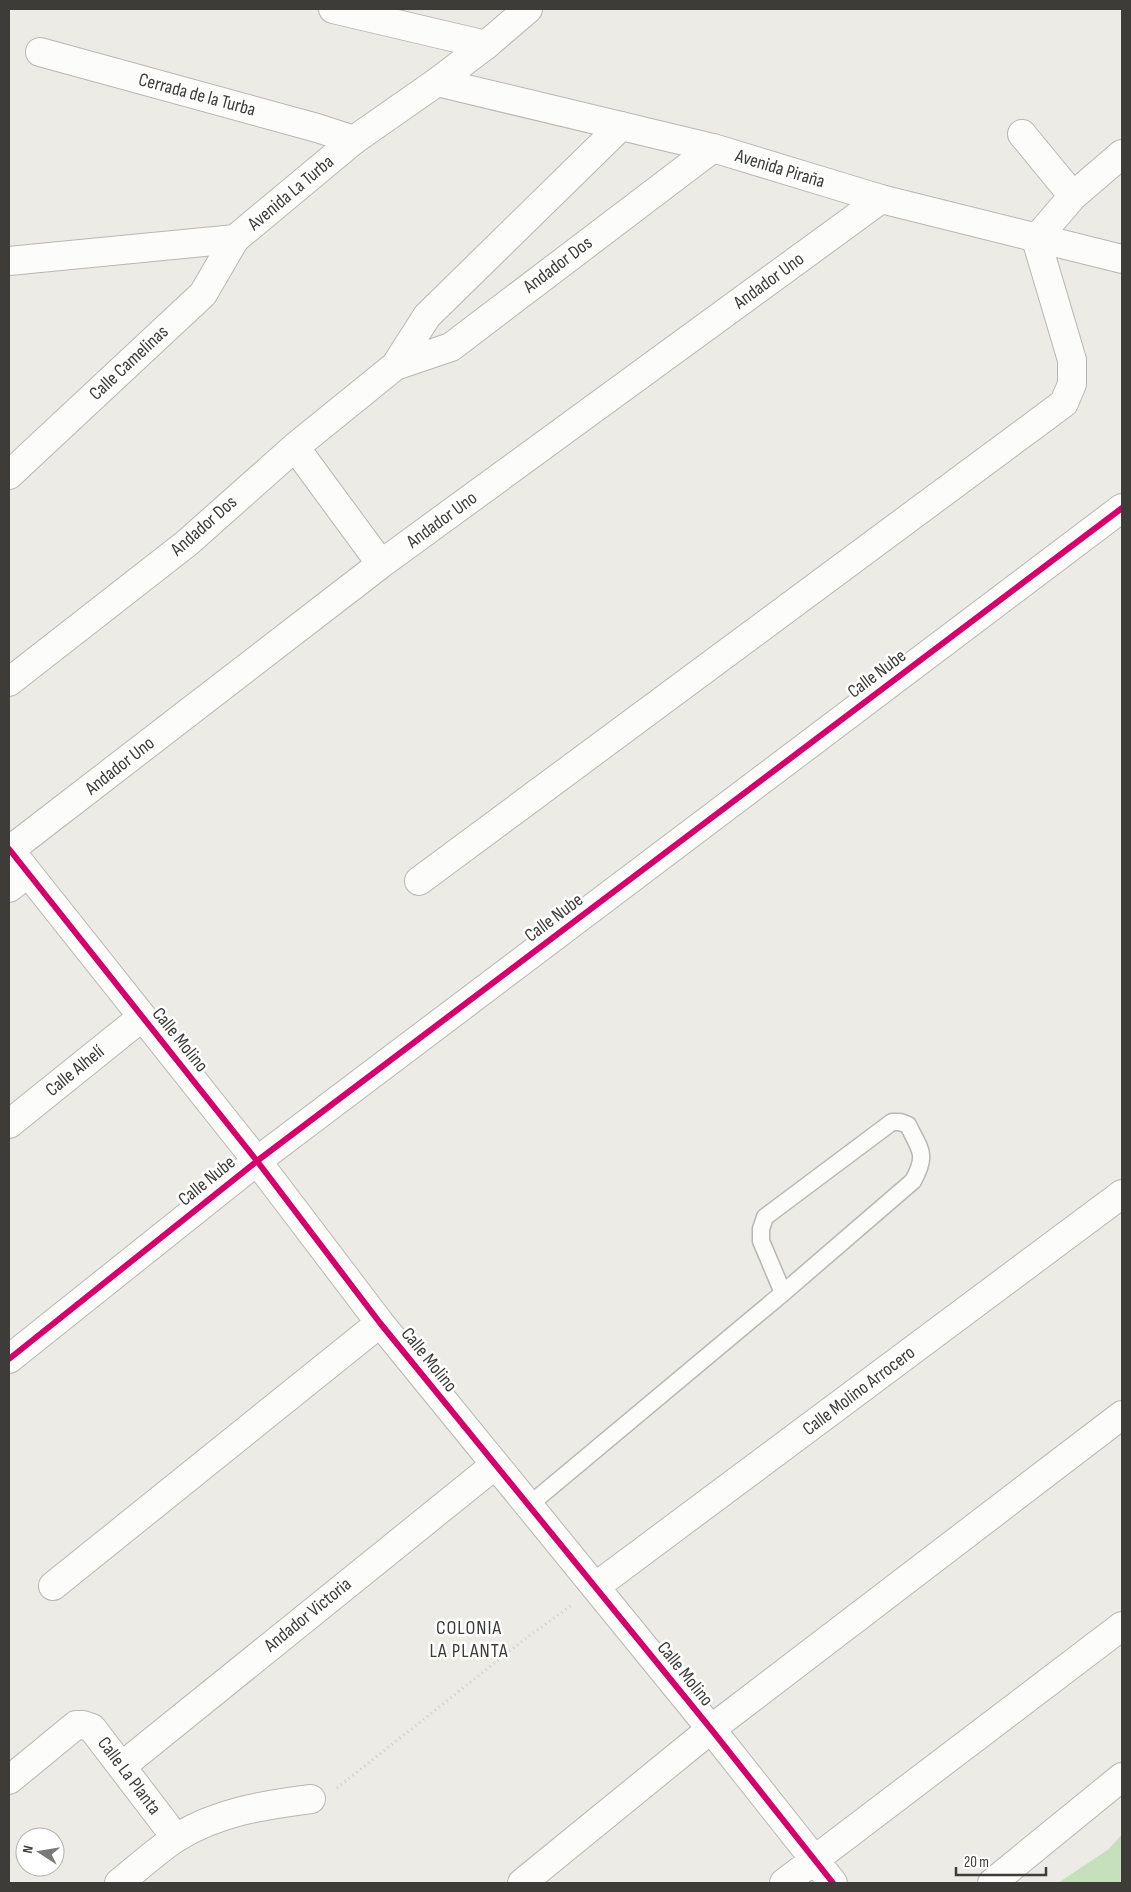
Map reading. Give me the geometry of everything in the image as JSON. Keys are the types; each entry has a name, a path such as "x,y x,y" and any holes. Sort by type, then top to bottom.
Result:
{"street":[{"path":"333,9 486,45"},
{"name":"Avenida La Turba","path":"10,257 235,239 354,140 437,82 486,45 528,9"},
{"name":"Cerrada de la Turba","path":"40,52 317,128 354,140"},
{"name":"Avenida Piraña","path":"437,82 713,148 881,199 1122,259"},
{"name":"Andador Dos","path":"9,682 186,543 295,446 395,366 427,316 621,126"},
{"path":"1022,134 1073,196"},
{"name":"Andador Dos","path":"395,366 451,347 713,148"},
{"path":"419,881 1064,403 1072,384 1072,360 1036,239 1073,196 1122,154"},
{"name":"Andador Uno","path":"9,850 381,564 881,199"},
{"name":"Calle Camelinas","path":"9,476 203,294 235,239"},
{"path":"295,446 381,564"},
{"name":"Calle Nube","path":"9,1359 257,1161 1122,508"},
{"name":"Calle Molino","path":"9,850 18,881 142,1017 257,1161 380,1323 711,1729 814,1862 833,1883"},
{"name":"Calle Alhelí","path":"9,1124 142,1017"},
{"name":"Calle Molino Arrocero","path":"595,1587 1122,1194"},
{"path":"53,1586 380,1323"},
{"path":"522,1883 711,1729 1122,1415"},
{"name":"Andador Victoria","path":"122,1766 494,1465"},
{"path":"784,1883 1122,1626"},
{"name":"Calle La Planta","path":"9,1780 76,1725 92,1728 176,1838"},
{"path":"992,1883 1122,1777"},
{"path":"119,1883 176,1838 208,1821 252,1807 311,1799"}],"lane":[{"path":"528,1506 783,1293 913,1181 921,1167 922,1155 908,1125 892,1122 765,1217 761,1229 762,1241 783,1293"}],"path":[{"path":"311,1799 336,1788 520,1642 595,1587"}],"green space":[{"path":"1122,1834 1122,1883 1058,1883 1109,1849"}],"cycle path":[{"path":"9,1359 257,1161 1122,508"},
{"path":"9,849 257,1161 380,1323 711,1729 833,1883"}],"district":[{"name":"COLONIA LA PLANTA","path":"469,1640"}]}
